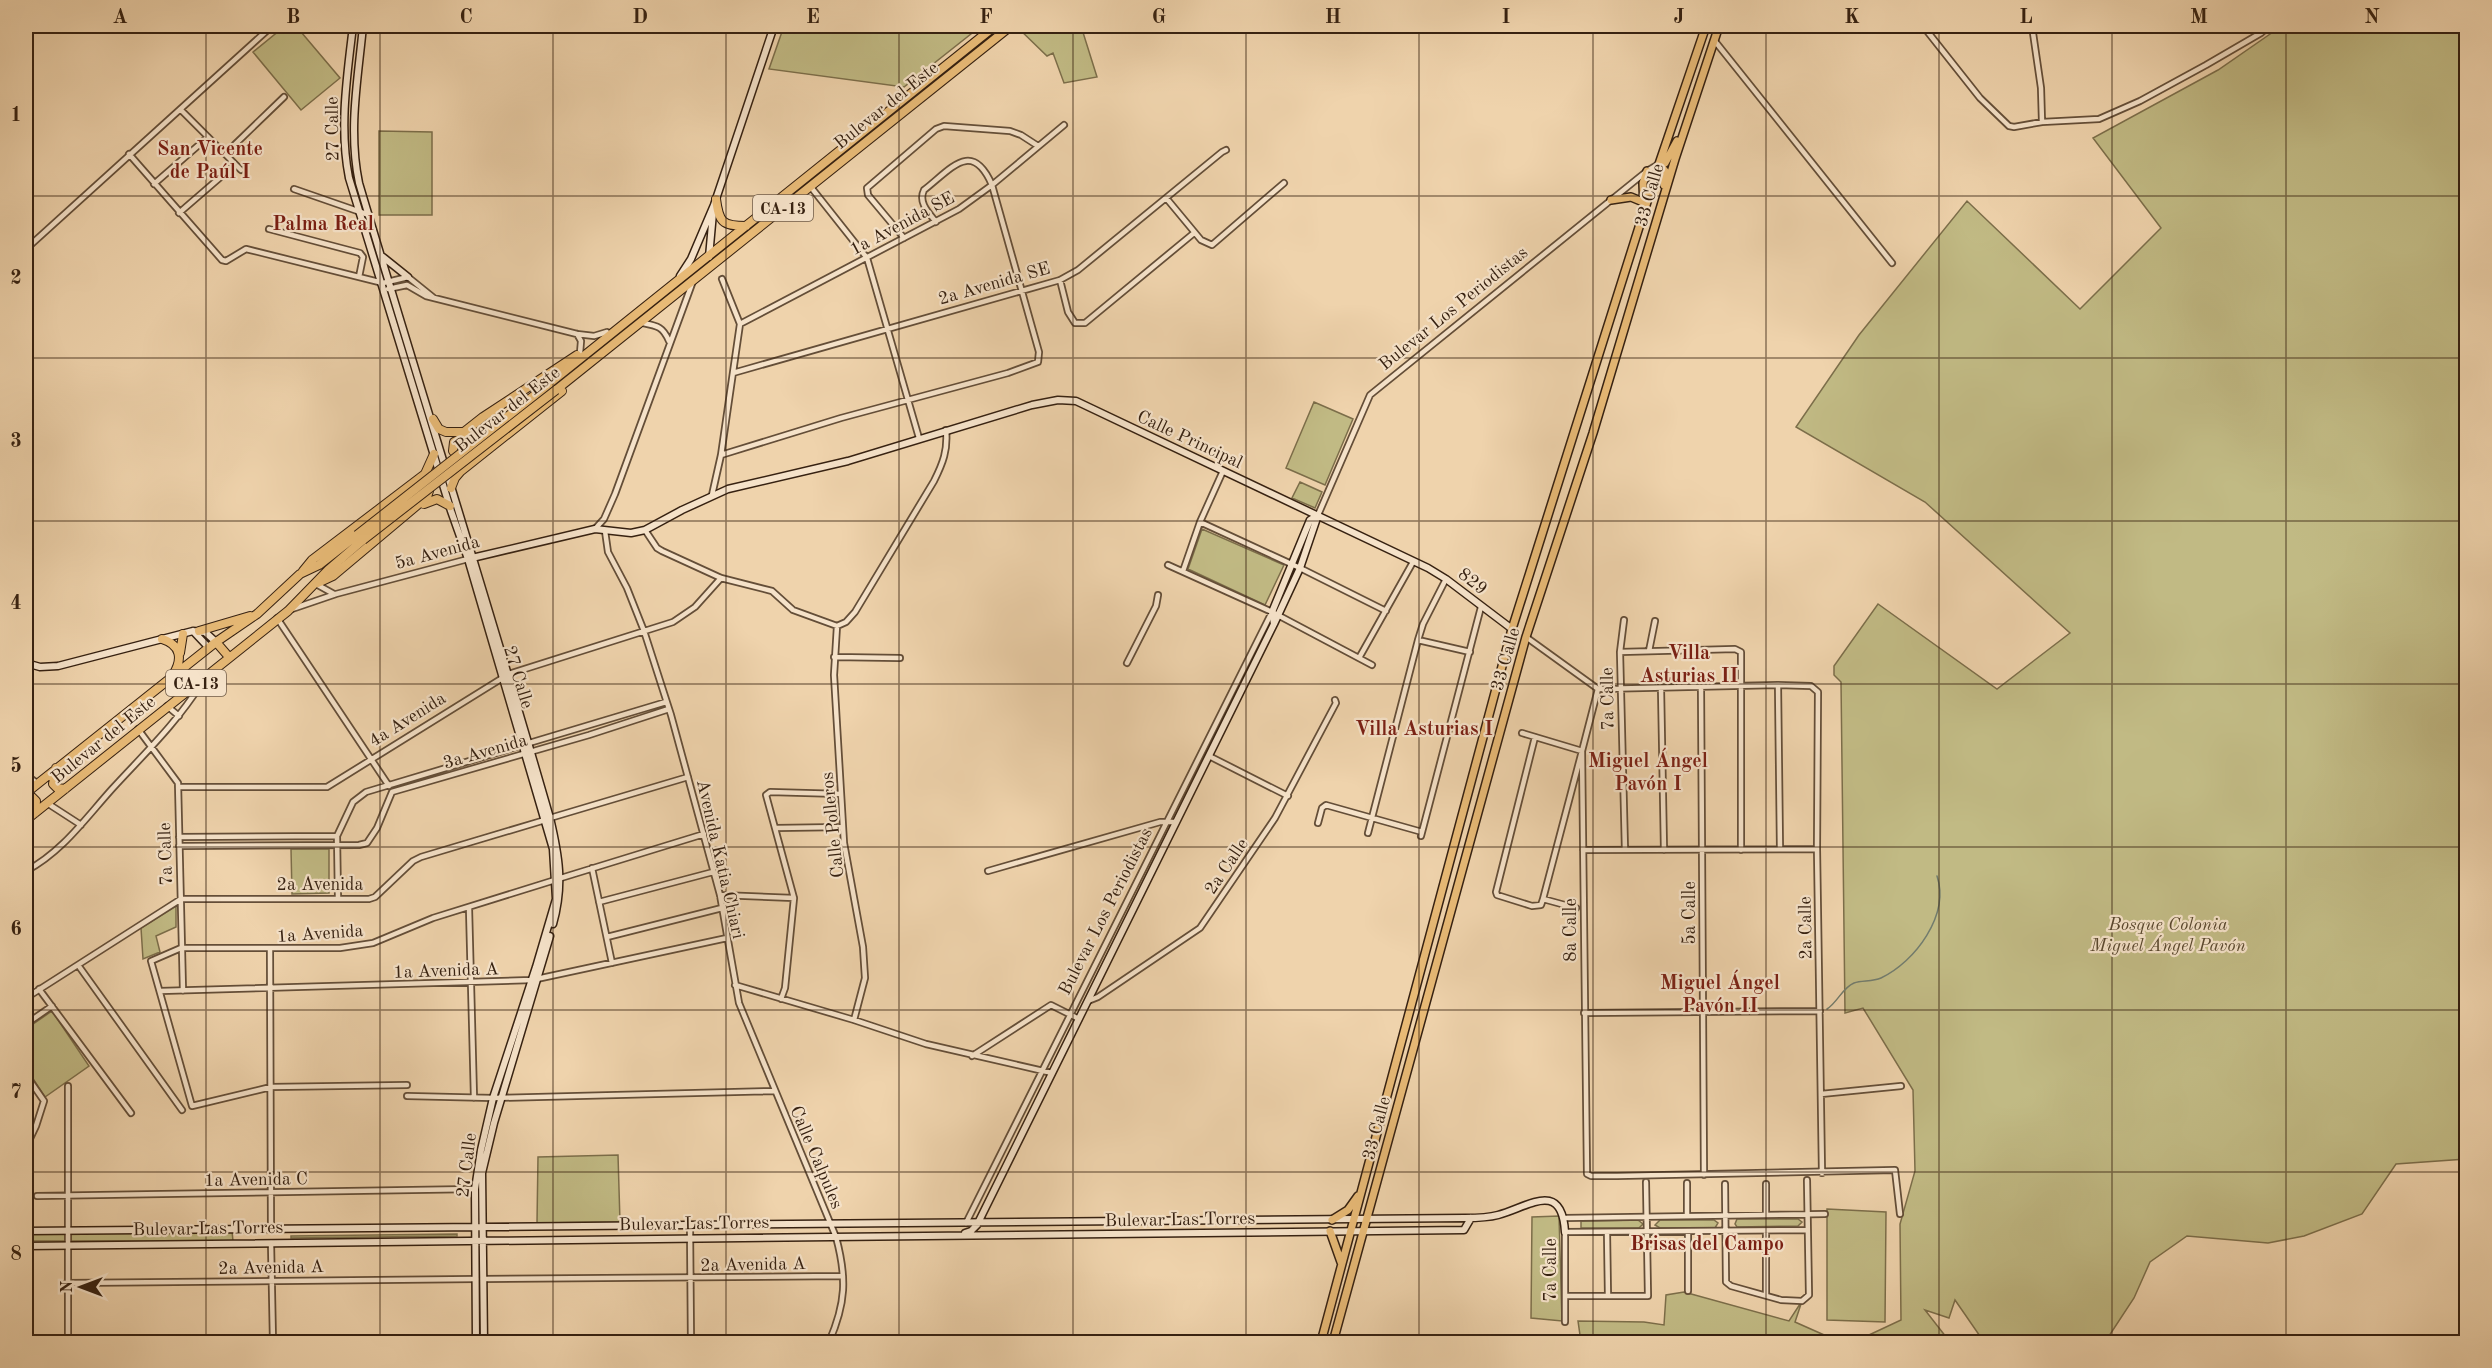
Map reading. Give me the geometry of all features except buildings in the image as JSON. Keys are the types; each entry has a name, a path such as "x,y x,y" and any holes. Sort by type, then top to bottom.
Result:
{"highway":[{"name":"Bulevar del Este","path":"26,820 288,611 360,538 994,26"},
{"name":"Bulevar del Este","path":"26,794 56,767 216,642 257,614 300,574 319,565 360,538 643,323 1011,26"},
{"path":"753,232 761,222 796,192 795,187"},
{"path":"715,202 723,222 735,226 746,226"},
{"path":"433,419 442,431 461,433 580,353 607,332 620,326"},
{"path":"451,488 457,475 618,342"},
{"path":"479,458 460,460 453,452 454,442 469,434 509,402"},
{"path":"300,574 312,560 414,483 428,470 435,454"},
{"path":"316,584 333,576 403,518 428,494 426,484 414,483"},
{"path":"403,518 434,499 441,500 450,506"},
{"path":"196,631 257,614"},
{"path":"170,680 176,670 183,634"},
{"path":"162,639 173,644 179,655"},
{"path":"216,642 229,657"},
{"path":"56,767 53,784 57,788 65,789"},
{"path":"26,794 36,801 35,813"}],"main road":[{"name":"33 Calle","path":"1321,1342 1512,629 1704,26"},
{"name":"33 Calle","path":"1335,1340 1526,637 1593,432 1689,116 1719,26"},
{"path":"1659,164 1665,163 1671,154 1689,116"},
{"path":"1655,228 1665,175 1664,167 1659,164"},
{"path":"1645,214 1643,183 1647,171"},
{"path":"1611,200 1630,197 1643,202"},
{"path":"1332,1220 1347,1210 1362,1186"},
{"path":"1330,1231 1340,1254 1342,1267"}],"street":[{"path":"26,249 272,26"},
{"name":"27 Calle","path":"353,26 344,129 344,150 349,178 450,506 471,558"},
{"name":"27 Calle","path":"363,26 353,129 354,153 369,215 433,419 471,558 548,819 558,879 556,899 482,1173 475,1228"},
{"path":"676,281 691,259 715,202 774,26"},
{"path":"1923,26 1980,98 2009,126 2020,127 2042,122 2099,119 2140,101 2206,65 2269,26"},
{"path":"2032,26 2041,88 2042,122"},
{"path":"1714,40 1892,263"},
{"path":"225,154 284,98"},
{"path":"181,110 241,170"},
{"path":"904,238 868,195 867,188 936,129 953,125 1010,131 1038,146"},
{"name":"1a Avenida SE","path":"740,324 959,209 992,185 1064,125"},
{"path":"344,129 353,129"},
{"path":"154,184 208,137"},
{"path":"344,150 354,153"},
{"name":"2a Avenida SE","path":"733,373 1060,280 1078,270 1226,150"},
{"path":"129,154 222,260 226,261 246,249 359,277 384,287 408,277"},
{"path":"721,455 841,418 1035,365 1039,357 1022,292 992,185 985,169 979,163 969,161 958,164 922,192 922,202 936,222"},
{"name":"Bulevar Los Periodistas","path":"966,1223 1167,820 1275,614 1297,567 1310,520 1318,515 1370,394 1647,171 1659,164"},
{"path":"179,213 231,168"},
{"path":"1167,199 1194,233 1205,243 1212,245 1284,183"},
{"path":"810,186 867,258 920,438"},
{"path":"294,189 369,215"},
{"path":"708,269 715,202"},
{"path":"269,229 360,253 363,258 359,277"},
{"path":"1060,280 1068,312 1075,323 1085,323 1194,233"},
{"path":"381,255 434,298"},
{"path":"712,495 721,455 740,324 722,279"},
{"path":"595,529 604,519 615,494 669,341 693,281"},
{"path":"391,284 407,285 421,294 434,298 577,334 592,336 607,332"},
{"path":"643,323 658,325 663,329 669,341"},
{"path":"577,334 581,341 580,353"},
{"name":"Calle Principal","path":"595,529 631,533 645,530 728,489 848,461 1047,401 1076,401 1413,562"},
{"path":"645,530 657,548 721,578 772,591 793,610 837,626 846,622 855,612 934,481 945,458 946,430"},
{"path":"1183,571 1200,522 1223,471"},
{"path":"1200,522 1386,611"},
{"name":"5a Avenida","path":"288,611 336,594 471,558 595,529"},
{"name":"Avenida Katia Chiari","path":"605,531 608,552 644,632 669,709 720,895 735,986"},
{"path":"1359,658 1413,562"},
{"name":"829","path":"1413,562 1446,579 1512,629"},
{"path":"1168,565 1275,614 1372,665"},
{"name":"4a Avenida","path":"178,787 320,789 327,787 506,675 662,627 685,615 721,578"},
{"path":"1368,833 1418,640 1423,624 1446,579"},
{"path":"316,584 336,594"},
{"path":"1127,663 1156,606 1155,601 1158,595"},
{"path":"1318,823 1322,808 1326,805 1372,817 1421,834 1481,607"},
{"name":"Bulevar Los Periodistas","path":"978,1222 1274,624 1275,614"},
{"path":"179,846 359,844 371,839 392,792 277,618"},
{"name":"7a Calle","path":"1624,620 1620,652 1625,850"},
{"path":"1649,651 1655,621"},
{"name":"Calle Polleros","path":"837,626 834,657 843,827 865,978 854,1020"},
{"path":"196,631 209,648"},
{"path":"26,668 58,666 196,631 209,635 216,642"},
{"path":"1526,637 1598,689 1778,685 1780,849"},
{"path":"1418,640 1470,652"},
{"path":"1620,652 1739,650 1741,652 1741,850"},
{"path":"834,657 900,658"},
{"path":"26,663 34,666"},
{"path":"26,871 53,854 81,825 179,716 206,676"},
{"name":"2a Calle","path":"1778,685 1811,686 1818,692 1817,849 1822,1173"},
{"name":"5a Calle","path":"1701,687 1704,1175"},
{"path":"1661,688 1664,850"},
{"name":"8a Calle","path":"1598,689 1582,751 1587,1174 1591,1176 1704,1175"},
{"name":"2a Calle","path":"1088,1001 1107,992 1200,928 1275,818 1336,704 1335,700"},
{"name":"3a Avenida","path":"392,792 666,702"},
{"path":"167,706 179,716"},
{"name":"3a Avenida","path":"337,844 337,836 353,802 366,792 669,709"},
{"path":"138,729 150,748 175,777 178,787"},
{"path":"1522,733 1582,751 1543,899 1541,905 1532,906 1497,895 1495,888 1535,737"},
{"path":"1209,756 1288,796"},
{"path":"26,775 37,783"},
{"name":"2a Avenida","path":"181,899 369,899 375,897 413,861 421,857 688,777"},
{"name":"7a Calle","path":"178,787 183,991"},
{"path":"781,999 785,988 794,898 766,798 768,793 841,794"},
{"path":"47,803 81,825"},
{"path":"988,871 1167,820 1176,822"},
{"path":"776,828 843,827"},
{"name":"1a Avenida","path":"160,992 151,961 181,948 270,950 340,948 373,943 434,918 704,834"},
{"path":"179,837 337,836"},
{"path":"337,844 338,898"},
{"path":"1583,850 1817,849"},
{"path":"592,867 612,963"},
{"path":"599,902 713,872"},
{"path":"720,895 794,898"},
{"path":"26,998 181,899"},
{"path":"1543,899 1576,908"},
{"path":"469,908 474,1098"},
{"path":"607,937 722,908"},
{"name":"1a Avenida A","path":"160,992 535,980 727,938"},
{"path":"270,950 272,1228"},
{"path":"78,965 182,1110"},
{"name":"27 Calle","path":"476,1342 479,1241 475,1228 476,1189 481,1150 493,1098 535,980"},
{"path":"735,986 854,1020 926,1044 1052,1073"},
{"name":"Calle Calpules","path":"735,986 739,1003 836,1237 843,1276 843,1306 830,1342"},
{"path":"39,989 131,1113"},
{"path":"160,992 192,1106 271,1086 406,1085"},
{"path":"972,1056 1051,1005 1079,1019"},
{"path":"26,1024 52,1006"},
{"path":"1584,1013 1820,1011"},
{"path":"26,1075 44,1101 26,1147"},
{"path":"68,1086 69,1342"},
{"path":"1821,1094 1901,1086"},
{"path":"407,1096 502,1098 775,1091"},
{"path":"1704,1175 1895,1170 1900,1214"},
{"path":"1725,1184 1725,1279 1728,1285 1793,1301 1808,1299 1807,1180"},
{"path":"1565,1296 1648,1296 1646,1182"},
{"path":"1687,1183 1688,1216"},
{"path":"1766,1184 1766,1215"},
{"name":"1a Avenida C","path":"37,1196 476,1189"},
{"path":"1471,1218 1495,1216 1540,1200 1552,1202 1564,1218 1825,1214"},
{"name":"Bulevar Las Torres","path":"26,1231 1471,1218"},
{"name":"Bulevar Las Torres","path":"26,1246 1464,1230 1471,1218"},
{"name":"7a Calle","path":"1564,1218 1565,1322"},
{"path":"1330,1231 1332,1220"},
{"path":"946,1236 971,1231 978,1222"},
{"path":"886,1236 883,1231 887,1224"},
{"path":"690,1226 691,1342"},
{"path":"1565,1232 1807,1230"},
{"path":"1688,1231 1688,1291"},
{"path":"1766,1231 1766,1295"},
{"path":"1607,1232 1608,1296"},
{"path":"271,1243 273,1342"},
{"name":"2a Avenida A","path":"67,1283 843,1276"},
{"name":"27 Calle","path":"479,1279 484,1342"}],"green space":[{"path":"285,26 296,26 340,78 301,110 253,52"},
{"path":"784,26 981,26 904,87 769,69"},
{"path":"1016,26 1081,26 1097,77 1064,83 1053,53 1047,56"},
{"name":"Bosque Colonia Miguel Ángel Pavón","path":"2279,26 2466,26 2466,1159 2396,1164 2362,1214 2304,1236 2268,1243 2187,1236 2150,1262 2134,1298 2109,1336 2065,1342 1984,1342 1955,1300 1949,1318 1925,1310 1950,1342 1854,1342 1901,1320 1900,1224 1915,1171 1913,1090 1863,1008 1845,1013 1841,682 1834,675 1834,666 1878,604 1997,689 2070,633 1925,502 1796,427 1859,335 1967,201 2080,309 2161,228 2093,138 2218,70"},
{"path":"379,131 432,132 432,215 379,215"},
{"path":"1314,402 1353,419 1325,485 1286,468"},
{"path":"1300,482 1322,492 1315,508 1292,498"},
{"path":"1202,529 1284,565 1265,605 1188,569"},
{"path":"291,849 329,849 329,893 292,894"},
{"path":"176,906 176,927 156,936 160,952 143,959 141,928"},
{"path":"52,1011 89,1066 45,1097 26,1068 26,1029"},
{"path":"618,1155 620,1222 537,1223 538,1157"},
{"path":"1827,1209 1886,1212 1885,1322 1827,1320"},
{"path":"1559,1216 1562,1321 1531,1318 1532,1217"},
{"path":"1737,1219 1798,1219 1802,1222 1798,1226 1737,1227 1735,1224"},
{"path":"1638,1220 1643,1224 1639,1228 1581,1228 1581,1221"},
{"path":"1660,1220 1714,1220 1718,1223 1715,1228 1660,1228 1655,1225"},
{"path":"232,1231 233,1241 26,1241 26,1234"},
{"path":"457,1234 457,1236 291,1238 291,1236"},
{"path":"1684,1292 1789,1321 1802,1301 1795,1322 1840,1342 1581,1342 1578,1321 1644,1322 1664,1325 1666,1295"}],"waterway":[{"path":"1827,1009 1850,985 1881,978 1894,971 1917,949 1927,936 1939,906 1940,891 1937,876"}],"district":[{"name":"San Vicente de Paúl I","path":"210,160"},
{"name":"Palma Real","path":"323,223"},
{"name":"Villa Asturias II","path":"1689,664"},
{"name":"Villa Asturias I","path":"1424,728"},
{"name":"Miguel Ángel Pavón I","path":"1648,772"},
{"name":"Miguel Ángel Pavón II","path":"1720,994"},
{"name":"Brisas del Campo","path":"1707,1243"}]}
